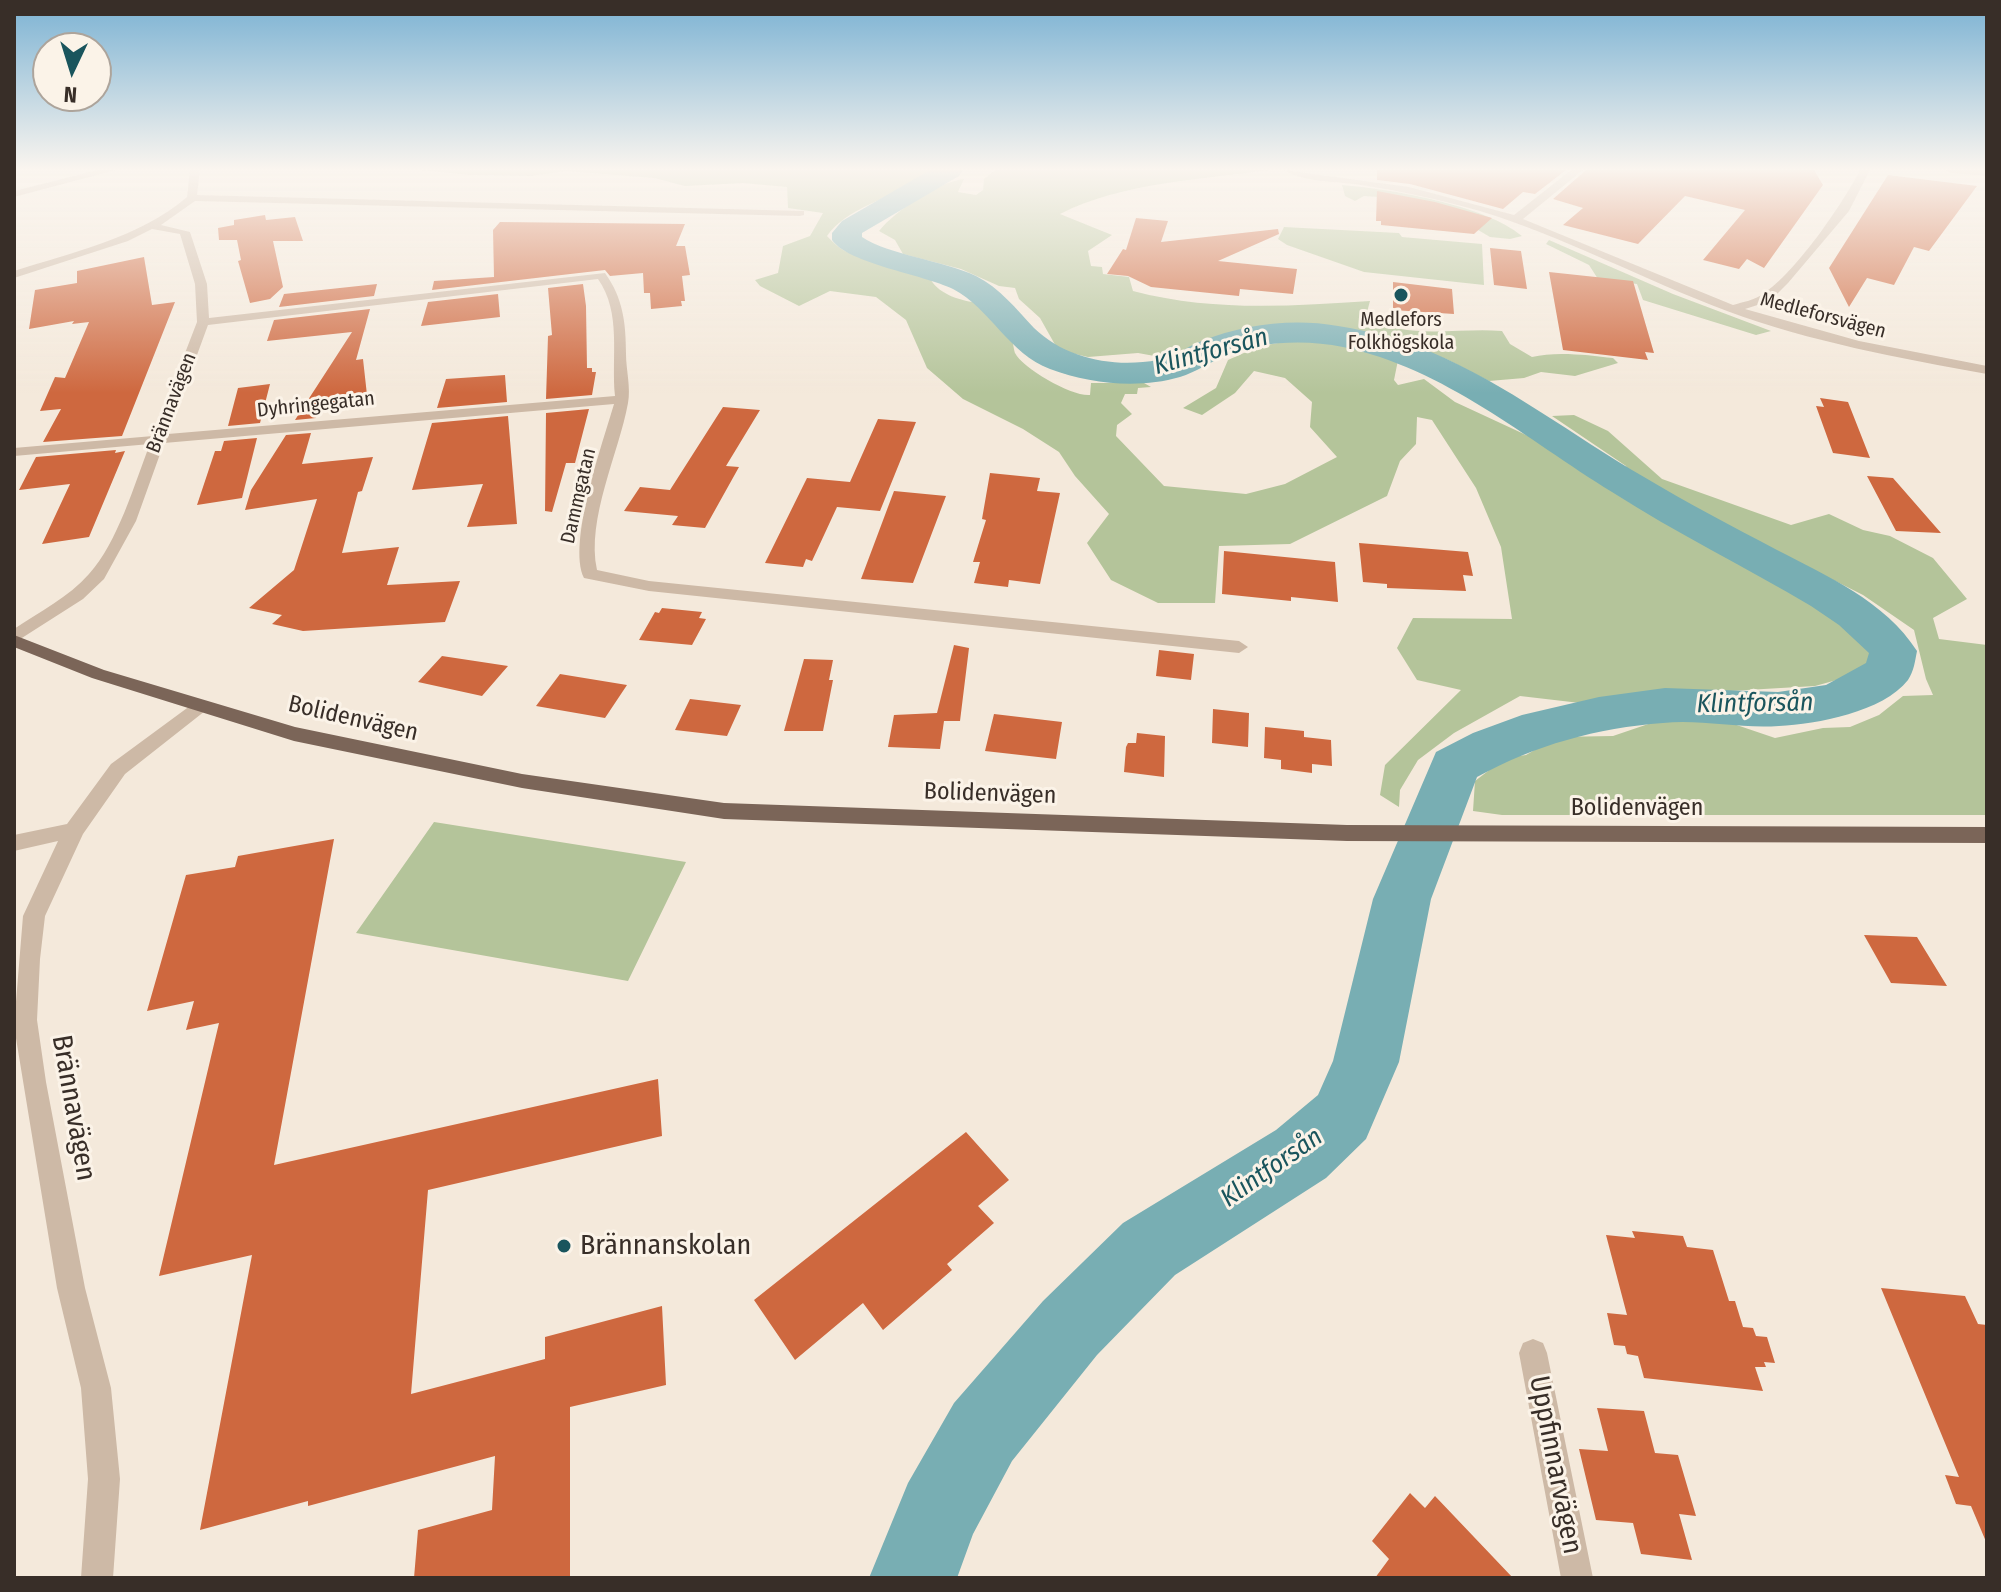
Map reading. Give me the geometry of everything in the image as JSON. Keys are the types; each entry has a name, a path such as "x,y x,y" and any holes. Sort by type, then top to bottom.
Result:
{"main road":[{"name":"Bolidenvägen","path":"14,639 98,674 294,734 437,765 724,811 1347,833 1987,835"}],"street":[{"path":"14,275 108,244"},
{"name":"Brännavägen","path":"14,639 77,595 98,575 128,521 203,322 201,284 189,244"},
{"name":"Medleforsvägen","path":"1577,244 1733,309 1838,341 1987,370"},
{"path":"1733,309 1766,298 1816,244"},
{"name":"Dammgatan","path":"203,322 601,275 612,286 619,327 622,399 588,530 586,567 590,574 649,586 1239,647"},
{"name":"Dyhringegatan","path":"14,452 622,399"},
{"name":"Brännavägen","path":"97,1578 104,1479 96,1388 71,1288 25,1020 34,916 74,830 118,769 198,706"},
{"path":"14,843 74,830"},
{"name":"Uppfinnarvägen","path":"1533,1353 1577,1578"}],"green space":[{"path":"836,244 847,252 890,263 931,280 940,290 952,296 979,303 1012,340 1015,353 1028,367 1072,392 1090,395 1091,383 1144,383 1151,387 1138,388 1137,394 1125,394 1121,403 1132,414 1117,425 1116,436 1164,486 1246,494 1285,484 1337,457 1310,427 1312,402 1285,378 1254,371 1235,393 1202,415 1183,408 1216,388 1228,360 1259,347 1297,341 1331,344 1398,360 1394,380 1398,385 1424,379 1455,402 1552,447 1587,469 1629,502 1854,623 1878,653 1862,673 1815,686 1580,703 1520,696 1454,733 1418,760 1400,790 1399,807 1380,795 1385,765 1461,690 1417,680 1397,648 1413,618 1512,619 1501,547 1476,488 1432,420 1417,417 1416,444 1400,461 1387,496 1290,544 1219,546 1215,603 1158,603 1111,580 1087,543 1109,514 1075,476 1059,452 1023,429 963,399 927,368 906,320 876,297 830,291 799,306 760,286 755,280 778,273 783,246"},
{"path":"897,244 1098,244 1088,251 1091,266 1102,267 1103,274 1129,277 1133,291 1163,298 1251,306 1370,301 1366,316 1381,324 1415,331 1502,331 1510,344 1532,357 1583,355 1613,358 1618,363 1575,376 1541,372 1524,378 1489,381 1446,359 1397,340 1334,327 1258,328 1214,340 1182,356 1160,357 1138,353 1088,357 1058,350 1040,318 1019,299 1015,288 999,286 961,269 903,254"},
{"path":"1482,244 1484,285 1364,272 1287,245"},
{"path":"1547,244 1559,244 1673,294 1771,331 1756,335 1643,300 1637,284 1598,279 1589,265"},
{"path":"1574,415 1608,431 1662,479 1791,525 1829,514 1863,530 1890,536 1933,558 1967,599 1933,618 1939,639 1987,645 1987,815 1502,815 1473,811 1475,781 1505,758 1526,755 1557,737 1613,736 1666,718 1713,717 1775,738 1823,728 1850,727 1879,715 1903,696 1933,695 1914,630 1863,595 1629,477 1626,466 1552,416"},
{"path":"434,822 686,862 628,981 356,933"}],"building":[{"path":"238,244 274,244 283,287 270,299 250,303 238,261 241,260"},
{"path":"493,244 677,244 685,246 690,275 682,276 685,301 681,301 682,306 651,309 650,293 644,293 643,273 610,276 605,270 432,290 434,281 494,277"},
{"path":"1128,244 1256,244 1218,261 1297,269 1293,294 1240,289 1239,296 1151,287 1128,276 1107,274 1123,249 1126,250"},
{"path":"1716,244 1781,244 1764,268 1747,259 1739,269 1703,260"},
{"path":"1844,244 1934,244 1929,251 1914,247 1894,285 1867,278 1849,307 1829,268"},
{"path":"1490,248 1521,251 1527,289 1494,285"},
{"path":"144,257 152,305 175,302 122,436 43,442 61,409 40,411 55,377 65,378 89,322 72,324 74,321 29,329 35,290 77,283 77,271"},
{"path":"1549,272 1633,281 1654,353 1645,352 1648,360 1563,350"},
{"path":"1393,282 1452,289 1454,314 1393,310"},
{"path":"377,284 374,296 279,307 284,294"},
{"path":"583,284 587,368 596,372 592,395 546,399 548,336 552,335 548,288"},
{"path":"498,294 500,317 421,326 428,302"},
{"path":"370,309 356,360 363,359 368,404 319,408 316,418 295,420 352,332 267,341 274,320"},
{"path":"505,375 507,402 437,408 446,379"},
{"path":"270,384 260,423 228,426 238,388"},
{"path":"1820,398 1848,402 1870,458 1833,453 1816,406 1824,407"},
{"path":"723,407 760,410 726,466 739,467 705,528 672,525 678,516 624,511 640,487 670,490"},
{"path":"589,409 575,463 566,463 552,512 545,511 546,413"},
{"path":"508,416 517,524 467,527 483,484 412,490 432,423"},
{"path":"878,419 916,422 880,511 837,507 812,561 806,559 803,567 765,563 807,478 850,482"},
{"path":"311,433 302,464 373,457 362,491 358,492 342,553 399,547 387,585 460,581 445,622 303,631 272,624 282,615 249,608 294,570 317,499 245,510 251,490 286,435"},
{"path":"257,438 242,498 197,505 215,451 221,451 224,441"},
{"path":"116,450 115,453 125,451 89,537 42,544 70,484 19,490 36,457"},
{"path":"990,473 1040,478 1037,491 1060,493 1040,584 1009,580 1008,587 974,583 980,562 973,562 986,520 982,519"},
{"path":"1867,476 1893,478 1941,533 1896,531"},
{"path":"894,491 946,496 913,583 861,579"},
{"path":"1359,543 1468,552 1473,576 1463,575 1466,591 1387,588 1387,584 1363,582"},
{"path":"1224,551 1335,562 1338,602 1222,594"},
{"path":"662,608 702,612 699,618 706,619 692,645 639,640 655,612 659,613"},
{"path":"954,645 969,648 960,721 944,721 940,749 888,747 894,715 937,713"},
{"path":"1159,650 1194,654 1191,680 1156,676"},
{"path":"442,656 508,666 482,696 418,682"},
{"path":"804,659 833,660 829,680 833,680 823,731 784,731"},
{"path":"560,674 627,685 605,718 536,706"},
{"path":"690,699 741,705 727,736 675,730"},
{"path":"1213,709 1249,713 1248,747 1212,743"},
{"path":"994,714 1062,722 1056,759 985,751"},
{"path":"1265,727 1304,731 1304,737 1331,740 1332,766 1312,764 1312,773 1281,769 1281,760 1264,758"},
{"path":"1137,733 1165,736 1164,777 1124,772 1126,747 1128,743 1136,743"},
{"path":"334,839 274,1165 658,1079 662,1136 428,1190 411,1394 545,1359 545,1337 662,1306 666,1385 570,1407 570,1578 414,1578 418,1530 492,1510 495,1456 308,1506 308,1501 200,1530 252,1255 159,1276 219,1023 186,1030 194,1001 147,1011 186,875 235,867 238,856"},
{"path":"1864,935 1917,937 1947,986 1891,983"},
{"path":"966,1132 1009,1180 978,1206 994,1223 947,1264 952,1270 883,1330 863,1303 795,1360 754,1300"},
{"path":"1632,1231 1683,1236 1687,1247 1713,1250 1729,1301 1735,1301 1743,1327 1753,1328 1756,1336 1767,1337 1775,1363 1764,1362 1766,1367 1755,1367 1763,1391 1644,1378 1638,1356 1627,1354 1625,1346 1614,1345 1607,1313 1627,1315 1606,1235 1635,1238"},
{"path":"1881,1288 1965,1296 1978,1324 1987,1325 1987,1544 1971,1506 1956,1504 1945,1475 1959,1477"},
{"path":"1597,1408 1644,1411 1655,1453 1678,1455 1696,1516 1679,1514 1692,1560 1641,1554 1633,1523 1596,1520 1579,1449 1608,1451"},
{"path":"1410,1493 1425,1508 1435,1496 1513,1578 1375,1578 1389,1559 1372,1541"}],"waterway":[{"name":"Klintforsån","path":"851,244 965,283 991,301 1036,347 1063,362 1086,368 1123,372 1166,370 1229,343 1292,333 1340,336 1380,345 1418,359 1490,397 1647,496 1827,596 1856,615 1893,651 1889,671 1864,688 1835,701 1778,709 1665,705 1599,714 1540,728 1491,746 1455,765 1402,899 1366,1062 1342,1117 1301,1154 1149,1249 1070,1328 983,1432 938,1513 913,1578"}],"place":[{"name":"Medlefors Folkhögskola","path":"1401,295"},
{"name":"Brännanskolan","path":"564,1246"}]}
